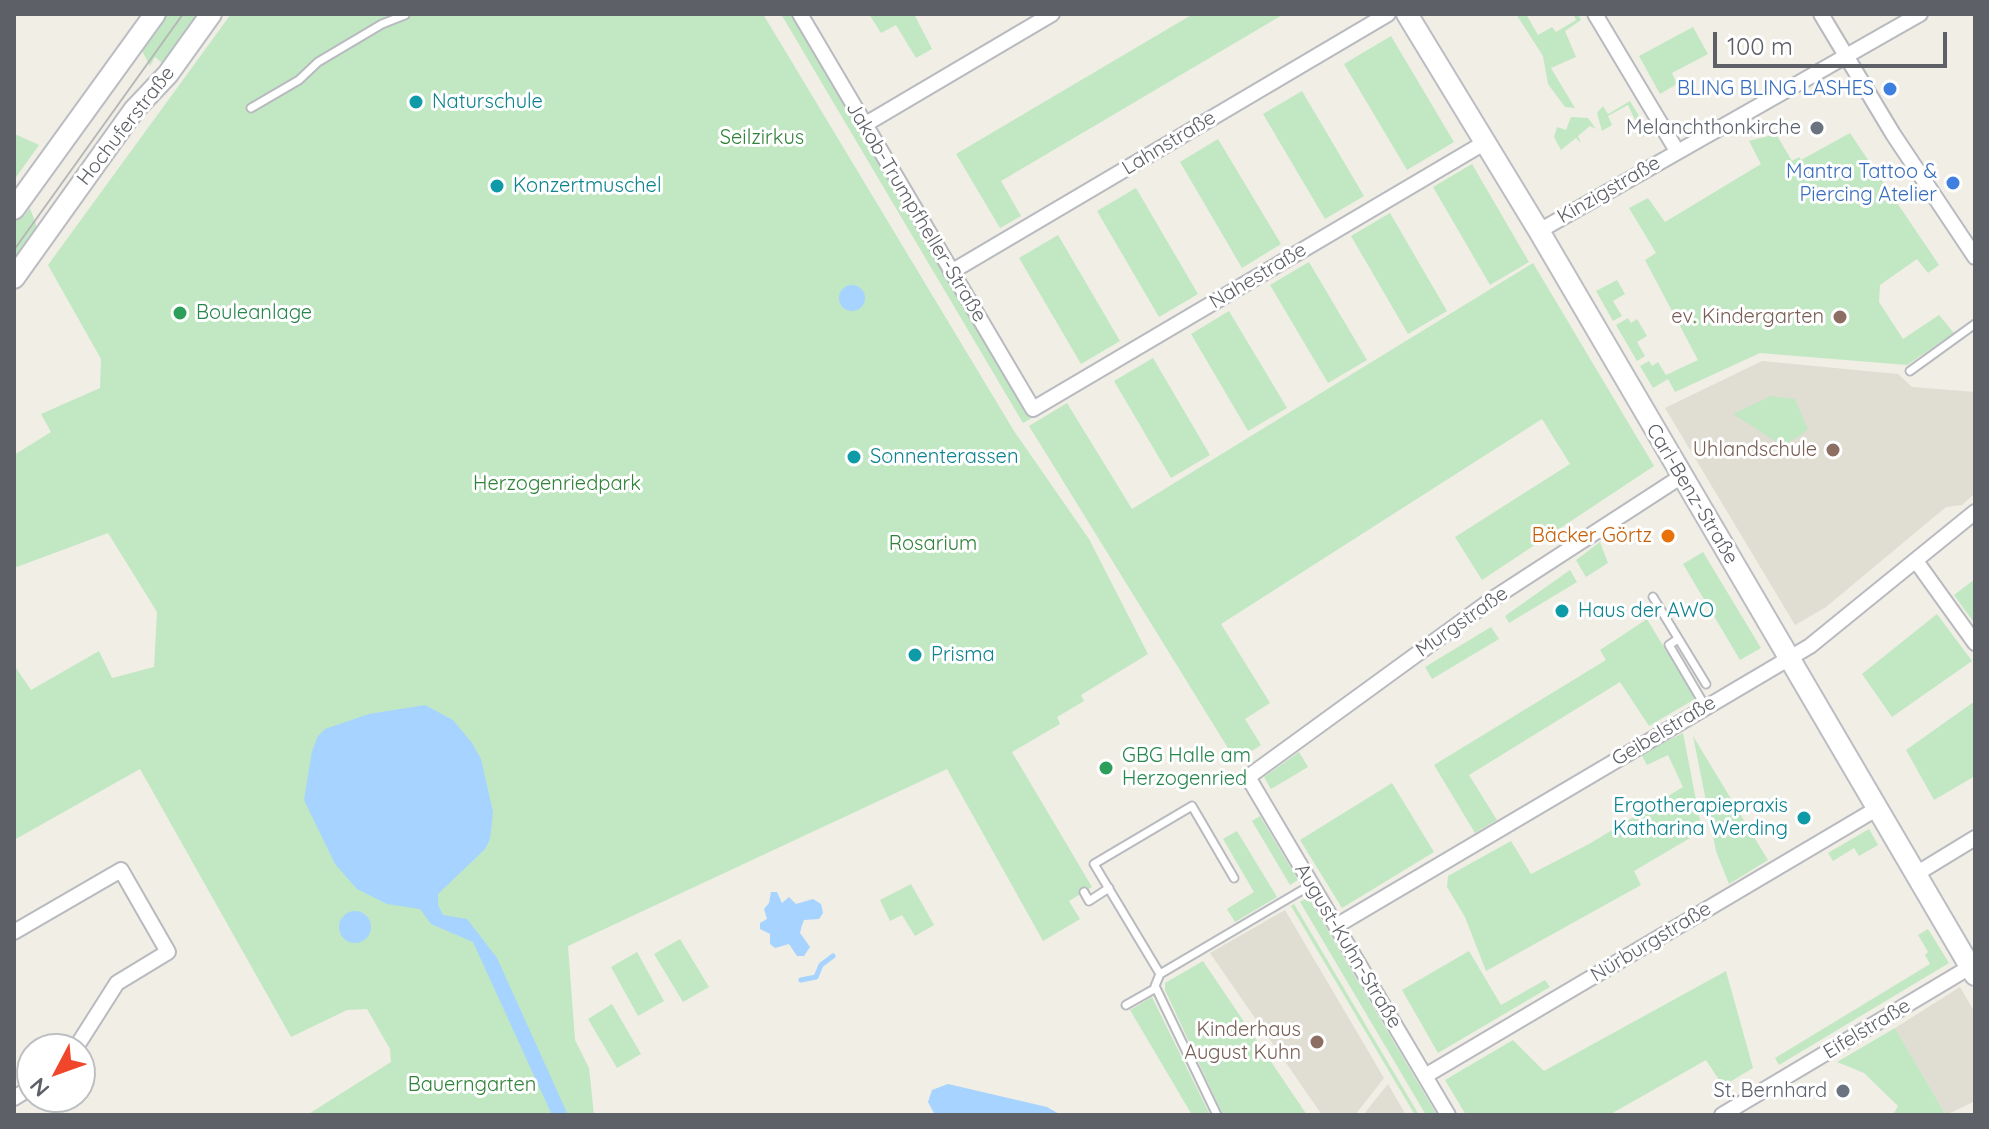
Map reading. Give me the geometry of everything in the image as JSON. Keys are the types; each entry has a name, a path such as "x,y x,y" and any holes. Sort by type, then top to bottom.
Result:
{"street":[{"name":"Hochuferstraße","path":"14,209 155,14"},
{"name":"Hochuferstraße","path":"14,278 134,110 168,74 211,14"},
{"name":"Jakob-Trumpfheller-Straße","path":"800,14 1033,409"},
{"path":"864,125 1052,14"},
{"name":"Lahnstraße","path":"951,272 1388,14"},
{"name":"Carl-Benz-Straße","path":"1407,14 1539,231 1682,476 1796,654 1878,808 1973,971"},
{"path":"1595,14 1677,151"},
{"path":"1821,14 1975,257"},
{"name":"Kinzigstraße","path":"1539,231 1920,14"},
{"name":"Nahestraße","path":"1033,409 1484,143"},
{"name":"Murgstraße","path":"1248,777 1494,598 1682,476"},
{"name":"Geibelstraße","path":"1336,926 1831,632 1975,512"},
{"path":"1916,561 1975,643"},
{"name":"August-Kuhn-Straße","path":"1248,777 1448,1115"},
{"name":"Nürburgstraße","path":"1425,1076 1878,808"},
{"path":"1916,874 1975,838"},
{"path":"14,932 121,870 168,952 117,983 85,1033"},
{"name":"Eifelstraße","path":"1722,1115 1973,971"}],"lane":[{"path":"251,108 299,80 318,62 382,24 405,15"},
{"path":"1910,371 1975,324"},
{"path":"1653,597 1706,684"},
{"path":"1678,639 1669,645 1705,706"},
{"path":"1160,974 1094,864 1192,806 1234,878"},
{"path":"1217,1115 1156,988 1160,974 1311,885"},
{"path":"1084,892 1089,901 1109,888"},
{"path":"1134,997 1156,988"}],"shaded area":[{"name":"Uhlandschule","path":"1762,361 1898,374 1912,387 1975,392 1975,493 1962,505 1946,507 1826,607 1795,625 1665,408"},
{"name":"Kinderhaus August Kuhn","path":"1285,910 1384,1078 1355,1115 1322,1115 1210,953"},
{"path":"1960,987 1975,1013 1975,1101 1946,1115 1895,1028"},
{"path":"1388,1084 1406,1115 1363,1115"}],"green space":[{"path":"163,14 197,14 162,63 155,57 150,66 139,45"},
{"name":"Herzogenriedpark","path":"231,14 763,14 1014,431 1089,539 1148,654 1081,695 1084,701 1057,717 1060,724 1012,752 1092,887 1069,901 1080,919 1043,941 947,769 568,946 575,1040 589,1068 594,1115 307,1115 391,1062 390,1049 367,1009 347,1010 291,1037 140,769 14,840 14,665 31,690 99,651 112,678 154,667 157,612 108,533 14,568 14,455 51,432 41,414 100,388 101,359 48,265"},
{"path":"781,14 791,14 1032,418 1023,423"},
{"path":"869,14 914,14 932,49 916,58 896,25 881,33"},
{"path":"1193,14 1284,14 1001,181 1021,216 1000,228 956,154"},
{"path":"1516,14 1526,14 1538,35 1552,27 1556,32 1576,20 1573,14 1578,14 1581,20 1565,31 1576,57 1551,68 1575,108 1565,107 1548,84 1543,56"},
{"path":"1693,27 1708,54 1672,73 1677,84 1660,94 1639,56"},
{"path":"1391,36 1454,142 1407,170 1344,64"},
{"path":"1302,91 1364,196 1325,219 1263,114"},
{"path":"1630,101 1649,133 1643,137 1628,105 1608,116 1612,125 1602,131 1597,113 1603,106 1608,114"},
{"path":"1571,117 1588,118 1596,129 1590,126 1578,136 1581,143 1576,138 1561,150 1554,137 1557,127 1566,130"},
{"path":"1850,133 1939,265 1928,273 1917,259 1880,285 1879,302 1903,339 1939,315 1954,333 1907,365 1760,353 1675,392 1668,379 1653,388 1640,366 1649,361 1652,366 1658,362 1666,375 1698,360 1645,260 1656,253 1629,208 1648,198 1665,222 1761,164 1749,141 1776,134 1792,161 1799,157 1801,160"},
{"path":"15,134 39,145 14,180 14,137"},
{"path":"1218,139 1281,244 1242,268 1180,162"},
{"path":"1472,164 1529,262 1490,285 1433,187"},
{"path":"1136,188 1198,294 1159,317 1097,211"},
{"path":"30,208 39,233 14,267 14,218 18,212 24,216"},
{"path":"1390,213 1447,311 1408,334 1351,236"},
{"path":"1058,235 1120,341 1081,364 1019,258"},
{"path":"1309,262 1367,360 1328,383 1270,285"},
{"path":"1533,263 1654,466 1482,580 1455,537 1570,464 1542,419 1221,624 1270,703 1245,719 1261,745 1236,761 1029,426 1067,403 1132,509"},
{"path":"1617,280 1625,294 1613,301 1622,316 1613,321 1596,291"},
{"path":"1229,311 1287,408 1248,431 1191,334"},
{"path":"1628,318 1631,323 1637,319 1647,336 1637,342 1645,356 1637,361 1616,325"},
{"path":"1153,358 1210,455 1171,478 1114,381"},
{"path":"1771,396 1795,399 1808,430 1783,446 1733,414"},
{"path":"1600,542 1608,563 1586,577 1576,560"},
{"path":"1703,552 1761,648 1740,660 1683,564"},
{"path":"1570,570 1577,582 1509,623 1505,616"},
{"path":"1975,579 1975,624 1954,595"},
{"path":"1937,614 1972,661 1892,717 1862,674"},
{"path":"1647,619 1695,699 1649,726 1620,682 1469,775 1497,820 1475,833 1434,765 1606,660 1600,650"},
{"path":"1491,627 1499,639 1432,679 1425,667"},
{"path":"1975,701 1975,776 1934,800 1906,750"},
{"path":"1683,733 1702,831 1634,871 1641,885 1486,971 1465,917 1447,887 1448,876 1511,841 1531,874 1589,844 1683,787 1668,755 1647,765 1641,754"},
{"path":"1693,736 1768,860 1729,884 1716,851"},
{"path":"1299,752 1308,767 1271,789 1264,777"},
{"path":"1392,783 1434,852 1342,908 1300,840"},
{"path":"1260,816 1298,880 1290,885 1252,821"},
{"path":"1869,829 1878,845 1859,856 1854,848 1833,861 1828,853"},
{"path":"1237,831 1277,897 1235,922 1227,909 1254,892 1223,839"},
{"path":"911,884 934,925 915,936 902,915 890,921 880,900"},
{"path":"1308,897 1437,1115 1426,1115 1300,902"},
{"path":"1294,904 1419,1115 1415,1115 1291,906"},
{"path":"1928,929 1949,963 1779,1065 1775,1058 1930,964 1925,955 1928,952 1918,935"},
{"path":"680,939 709,987 683,1002 654,954"},
{"path":"1469,951 1501,1005 1545,980 1550,987 1438,1053 1402,990"},
{"path":"637,952 664,1001 638,1016 611,967"},
{"path":"1203,961 1307,1115 1223,1115 1165,990 1165,983"},
{"path":"1726,971 1753,1068 1723,1086 1706,1060 1609,1115 1466,1115 1445,1080 1513,1040 1544,1071"},
{"path":"1152,997 1210,1115 1192,1115 1130,1010"},
{"path":"612,1004 641,1054 617,1068 588,1019"},
{"path":"1895,1028 1946,1115 1893,1115 1898,1106 1864,1073 1837,1062"}],"water":[{"path":"852,285 861,289 865,298 861,307 852,311 843,307 839,298 843,289"},
{"path":"425,705 453,720 472,743 481,759 493,812 490,839 485,849 438,894 438,905 443,915 467,919 497,958 568,1115 552,1115 473,942 431,924 420,909 387,904 357,889 335,864 304,800 312,751 318,736 325,729 369,714"},
{"path":"771,892 777,892 782,903 789,897 796,904 813,899 821,904 823,913 819,919 804,920 802,925 800,933 810,947 804,956 797,956 789,944 775,948 770,944 770,934 760,929 760,923 767,919 764,909"},
{"path":"355,911 366,916 371,927 366,938 355,943 344,938 339,927 344,916"},
{"path":"948,1084 1047,1107 1061,1115 935,1115 928,1102 932,1090"}],"waterway":[{"path":"801,980 816,977 821,965 833,956"}],"tram line":[{"path":"14,250 183,14"}],"place":[{"name":"BLING BLING LASHES","path":"1890,89"},
{"name":"Naturschule","path":"416,102"},
{"name":"Melanchthonkirche","path":"1817,128"},
{"name":"Mantra Tattoo & Piercing Atelier","path":"1953,183"},
{"name":"Konzertmuschel","path":"497,186"},
{"name":"Bouleanlage","path":"180,313"},
{"name":"ev. Kindergarten","path":"1840,317"},
{"name":"Uhlandschule","path":"1833,450"},
{"name":"Sonnenterassen","path":"854,457"},
{"name":"Bäcker Görtz","path":"1668,536"},
{"name":"Haus der AWO","path":"1562,611"},
{"name":"Prisma","path":"915,655"},
{"name":"GBG Halle am Herzogenried","path":"1106,768"},
{"name":"Ergotherapiepraxis Katharina Werding","path":"1804,818"},
{"name":"Kinderhaus August Kuhn","path":"1317,1042"},
{"name":"St. Bernhard","path":"1843,1091"}],"park label":[{"name":"Seilzirkus","path":"762,138"},
{"name":"Rosarium","path":"933,544"},
{"name":"Bauerngarten","path":"472,1085"}]}
